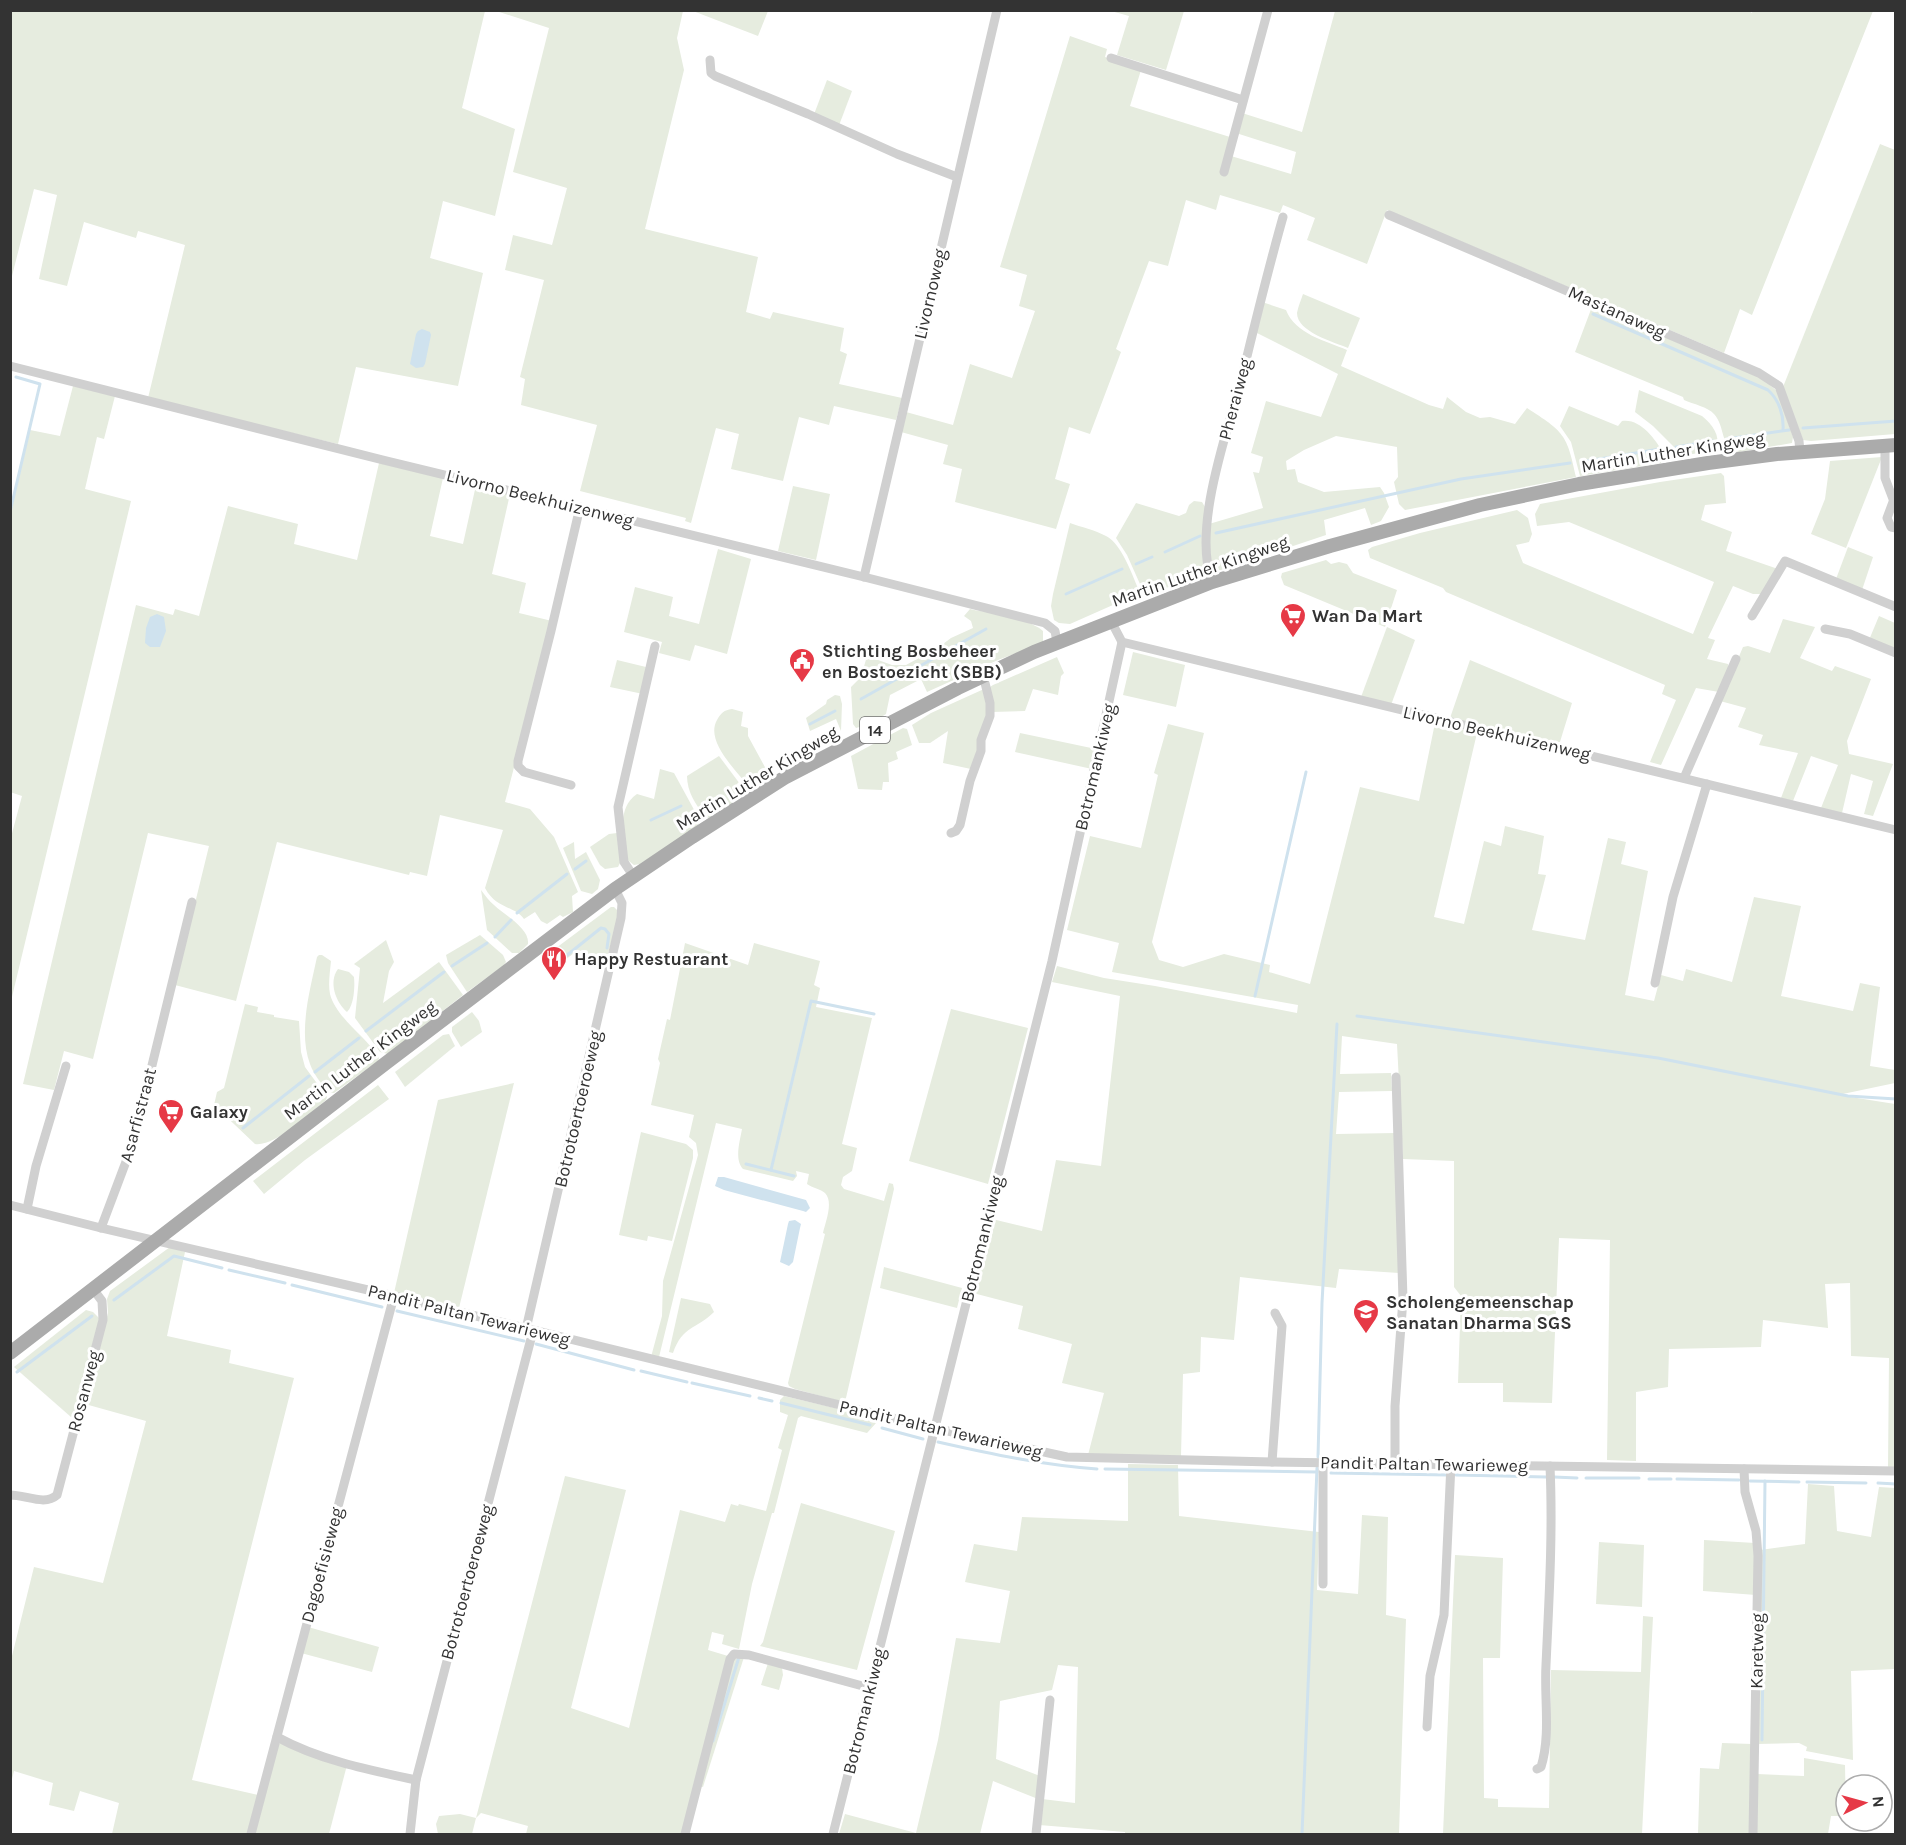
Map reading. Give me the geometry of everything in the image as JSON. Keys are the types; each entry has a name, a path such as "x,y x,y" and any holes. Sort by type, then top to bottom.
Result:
{"main road":[{"name":"Martin Luther Kingweg","path":"10,1353 615,889 784,778 958,688 1057,642 1212,582 1330,546 1480,505 1579,484 1708,463 1800,452 1890,449"}],"street":[{"name":"Livornoweg","path":"864,577 997,10"},
{"path":"1224,172 1268,10"},
{"path":"1111,58 1243,100"},
{"path":"710,60 711,73 715,76 762,94 897,154 957,177"},
{"name":"Mastanaweg","path":"1389,216 1759,373 1779,386 1800,452"},
{"name":"Pheraiweg","path":"1212,582 1206,554 1209,502 1266,274 1283,217"},
{"name":"Livorno Beekhuizenweg","path":"10,366 1046,623 1055,631 1057,642"},
{"path":"1890,449 1886,478 1894,497 1887,518 1891,526 1896,528"},
{"path":"572,785 524,772 518,766 518,761 580,507"},
{"path":"1752,616 1785,561 1896,607"},
{"path":"1111,621 1122,642"},
{"path":"1825,629 1850,634 1896,653"},
{"name":"Livorno Beekhuizenweg","path":"1122,642 1896,830"},
{"name":"Botromankiweg","path":"833,1834 1052,961 1122,642"},
{"path":"634,878 624,862 618,807 655,646"},
{"path":"1684,778 1736,659"},
{"path":"951,833 956,831 960,825 970,782 981,751 981,740 990,716 986,684"},
{"path":"1655,983 1673,897 1707,784"},
{"name":"Botrotoertoeroeweg","path":"410,1834 416,1780 529,1330 621,918 622,903 615,889"},
{"name":"Asarfistraat","path":"100,1228 133,1143 192,902"},
{"path":"27,1209 36,1166 66,1066"},
{"path":"1395,1464 1395,1406 1402,1299 1396,1077"},
{"name":"Pandit Paltan Tewarieweg","path":"10,1205 934,1428 1067,1457 1896,1471"},
{"name":"Rosanweg","path":"10,1495 44,1501 52,1500 57,1495 103,1320 102,1301 93,1288"},
{"name":"Dagoefisieweg","path":"251,1834 394,1296"},
{"path":"1272,1462 1282,1326 1275,1313"},
{"path":"1323,1463 1323,1584"},
{"path":"1427,1727 1430,1676 1444,1615 1451,1464"},
{"path":"1537,1769 1541,1767 1545,1748 1545,1668 1550,1611 1550,1466"},
{"name":"Karetweg","path":"1744,1469 1744,1492 1756,1532 1758,1556 1753,1834"},
{"path":"686,1834 730,1659 734,1654 749,1654 870,1688"},
{"path":"1036,1834 1050,1700"},
{"path":"277,1737 345,1763 416,1780"}],"shaded area":[{"path":"1747,10 1752,13 1753,10 1873,11 1752,315 1740,309 1724,353 1387,210 1367,264 1307,240 1315,218 1283,205 1280,213 1220,195 1216,210 1186,200 1168,266 1149,261 1116,349 1121,352 1090,434 1069,427 1055,479 1070,484 1056,529 955,502 962,469 943,464 948,445 901,432 906,412 953,425 970,364 1012,378 1035,311 1019,306 1027,275 1000,267 1070,36 1107,49 1105,57 1141,70 1130,106 1230,137 1231,156 1291,174 1296,152 1236,133 1242,113 1302,132 1335,11"},
{"path":"10,11 485,11 462,108 515,129 495,216 443,201 430,258 483,273 458,386 356,367 338,444 148,398 185,245 138,231 136,238 84,222 67,286 39,279 57,195 34,189 11,280"},
{"path":"496,11 683,11 677,38 684,70 645,229 758,257 746,312 770,319 773,312 844,328 840,351 847,354 839,384 902,398 896,420 834,406 829,425 799,417 783,481 731,469 739,434 716,428 691,523 685,521 686,518 580,491 597,425 521,405 525,379 520,377 544,280 505,270 513,235 552,245 567,188 513,172 549,28"},
{"path":"693,11 768,11 758,36"},
{"path":"1111,11 1184,11 1166,70 1117,55 1129,16"},
{"path":"827,80 852,91 838,128 813,117"},
{"path":"1880,144 1895,150 1895,434 1803,440 1783,387"},
{"path":"1303,294 1360,318 1348,348 1317,335 1303,326 1297,313"},
{"path":"1262,302 1286,310 1296,325 1304,331 1347,350 1341,366 1429,405 1443,409 1447,397 1466,412 1480,418 1490,417 1515,424 1527,408 1562,435 1570,451 1576,477 1405,510 1399,504 1394,482 1398,477 1397,447 1336,436 1286,461 1287,470 1295,469 1298,482 1324,492 1380,487 1389,507 1381,521 1371,525 1365,508 1324,520 1326,535 1221,570 1213,570 1210,565 1209,524 1263,508 1253,472 1259,473 1263,457 1251,453 1266,401 1321,417 1338,374 1255,332"},
{"path":"1593,304 1759,376 1777,391 1793,437 1792,443 1739,452 1728,446 1718,419 1708,409 1575,352"},
{"path":"73,386 115,396 104,439 97,437 85,489 131,501 11,1001 11,837 22,796 10,792 11,512 30,430 60,436"},
{"path":"1639,390 1702,416 1715,431 1717,449 1693,454 1679,452 1635,412"},
{"path":"1569,406 1618,426 1622,421 1629,421 1641,426 1663,452 1661,463 1580,476 1571,442 1560,426"},
{"path":"1882,457 1846,548 1811,534 1825,499 1830,461"},
{"path":"379,463 443,478 430,536 463,544 476,485 510,494 492,574 526,583 519,613 552,621 505,802 530,809 554,837 578,892 572,896 573,912 563,917 560,915 547,924 541,921 535,912 524,919 494,900 485,888 503,830 440,815 427,876 410,872 409,875 277,842 236,1001 175,985 209,846 148,833 93,1059 64,1051 54,1090 23,1084 136,605 173,615 175,609 199,616 228,506 298,524 294,544 357,560"},
{"path":"1721,473 1724,476 1726,503 1705,505 1701,520 1732,532 1726,551 1778,569 1764,594 1753,594 1733,586 1708,638 1715,640 1707,659 1728,664 1729,669 1719,692 1696,688 1661,765 1650,762 1676,700 1662,694 1665,685 1370,558 1368,550 1420,533 1517,510 1528,518 1532,534 1529,542 1516,545 1523,563 1693,634 1714,582 1569,522 1537,526 1535,514 1540,504"},
{"path":"793,486 830,494 816,560 778,551"},
{"path":"1194,501 1202,502 1205,507 1205,572 1150,594 1144,593 1127,555 1116,538 1136,503 1179,516 1186,513 1189,505"},
{"path":"1070,523 1112,540 1126,562 1140,593 1070,624 1054,620 1051,606"},
{"path":"1848,547 1873,557 1862,590 1836,579"},
{"path":"718,549 751,559 727,654 695,645 690,661 659,653 662,642 624,632 635,587 673,597 669,616 699,624"},
{"path":"1326,560 1331,564 1339,562 1347,564 1353,573 1397,590 1385,627 1284,585 1282,573"},
{"path":"970,609 1002,614 1033,625 1043,631 1043,643 998,660 927,692 921,679 890,695 886,714 870,724 856,728 853,724 851,687 861,677 867,656 892,665 906,665 951,638 973,628 971,621 964,616"},
{"path":"1879,616 1895,623 1895,650 1869,640"},
{"path":"1783,619 1815,627 1800,658 1832,671 1835,666 1871,679 1847,741 1849,754 1893,764 1873,816 1864,814 1873,781 1851,774 1842,813 1821,808 1838,765 1811,756 1793,801 1781,798 1798,753 1759,745 1763,735 1738,727 1746,708 1720,701 1743,647 1748,646 1770,653"},
{"path":"1387,627 1415,640 1391,705 1361,697"},
{"path":"1133,652 1185,665 1176,707 1123,695"},
{"path":"1057,657 1064,673 1061,676 1058,695 1033,689 1025,711 992,712 990,687"},
{"path":"617,660 646,667 643,694 610,687"},
{"path":"1470,660 1572,703 1559,745 1450,718"},
{"path":"984,689 989,708 979,750 971,769 943,763 948,731 930,743 919,743 912,725 931,713"},
{"path":"835,695 840,696 842,704 841,731 836,719 810,731 806,718"},
{"path":"732,709 743,712 741,726 748,728 748,736 766,769 763,779 755,785 748,786 729,763 715,737 714,728 718,718 725,711"},
{"path":"1435,723 1477,733 1434,917 1464,924 1484,841 1501,846 1505,826 1544,836 1538,874 1546,875 1532,930 1585,940 1608,838 1626,842 1621,864 1648,871 1625,995 1654,1001 1661,975 1683,981 1686,969 1732,982 1754,897 1801,906 1781,996 1853,1011 1860,983 1880,987 1870,1066 1895,1070 1895,1083 1838,1095 1895,1104 1895,1467 1888,1467 1889,1358 1851,1356 1850,1283 1825,1284 1828,1328 1763,1320 1761,1347 1669,1349 1668,1387 1636,1392 1636,1461 1607,1460 1610,1240 1559,1238 1552,1403 1503,1402 1503,1383 1458,1383 1461,1296 1454,1287 1454,1161 1403,1159 1397,1044 1342,1036 1340,1074 1391,1073 1392,1091 1339,1092 1336,1134 1396,1133 1399,1273 1339,1269 1336,1288 1240,1277 1234,1340 1201,1337 1200,1372 1183,1374 1181,1456 1088,1455 1104,1393 1062,1383 1072,1344 1018,1329 1023,1306 973,1293 992,1219 1042,1231 1056,1160 1101,1166 1120,996 1052,982 1057,966 1104,978 1297,1013 1298,1005 1112,972 1119,943 1067,930 1090,836 1141,848 1158,775 1154,773 1168,724 1204,733 1152,942 1159,960 1183,967 1224,954 1270,965 1269,972 1310,984 1360,787 1419,801"},
{"path":"903,728 907,729 912,745 896,752 898,759 888,763 889,782 883,782 882,790 858,789 851,756"},
{"path":"1020,733 1096,749 1092,769 1015,752"},
{"path":"719,756 746,792 745,795 706,818 690,793 687,776"},
{"path":"660,769 674,773 699,823 696,828 640,864 634,865 625,858 623,823 626,807 637,794 654,799"},
{"path":"617,833 621,861 618,867 605,869 600,865 590,847 609,834"},
{"path":"574,842 575,859 586,852 600,880 598,889 592,894 581,891 563,848"},
{"path":"481,890 525,933 528,944 519,953 512,953 487,930"},
{"path":"611,907 618,911 616,927 606,960 574,953 551,971 544,957"},
{"path":"480,935 503,955 506,962 467,992 448,963 446,955"},
{"path":"386,940 394,962 389,971 383,1003 439,962 463,995 388,1054 380,1052 355,1018 360,968 354,964"},
{"path":"685,943 748,965 754,943 820,961 814,985 820,988 816,1007 872,1018 842,1144 857,1148 852,1171 843,1177 841,1185 844,1189 884,1201 889,1183 893,1184 894,1189 846,1398 843,1402 795,1389 788,1383 825,1234 823,1233 829,1207 828,1197 825,1193 807,1184 809,1174 796,1171 797,1176 793,1181 743,1169 738,1155 742,1129 716,1123 659,1357 651,1357 662,1316 663,1281 698,1155 696,1143 689,1137 694,1115 651,1105 660,1063 658,1059 667,1019 670,1020"},
{"path":"319,955 331,961 329,986 333,1003 379,1058 334,1093 328,1092 314,1072 310,1064 305,1038 309,997"},
{"path":"338,969 349,972 354,977 353,1000 347,1012 335,992 334,980"},
{"path":"245,1004 258,1007 257,1012 299,1021 301,1052 305,1067 327,1097 292,1128 263,1144 255,1144 214,1105 217,1092 224,1088"},
{"path":"951,1009 1028,1028 988,1184 909,1161"},
{"path":"472,1012 479,1021 482,1032 461,1047 452,1032 452,1027"},
{"path":"449,1034 455,1046 405,1087 395,1072 443,1035"},
{"path":"514,1083 459,1308 394,1293 438,1100"},
{"path":"378,1085 389,1099 305,1160 264,1194 253,1181"},
{"path":"641,1132 686,1144 693,1150 672,1241 648,1236 647,1241 619,1235"},
{"path":"170,1247 185,1252 167,1336 231,1350 229,1363 294,1378 192,1780 258,1795 248,1834 112,1834 119,1803 80,1791 74,1811 49,1805 53,1783 14,1771 11,1783 11,1660 34,1567 103,1583 146,1421 85,1404 108,1313 107,1299 110,1291"},
{"path":"884,1267 962,1288 957,1308 880,1288"},
{"path":"681,1298 710,1304 714,1312 681,1337 673,1353 669,1352"},
{"path":"86,1310 93,1312 100,1319 74,1416 71,1417 14,1367"},
{"path":"784,1396 869,1416 877,1422 867,1433 801,1416 798,1418 774,1513 772,1513 752,1584 739,1649 722,1644 724,1635 712,1632 708,1650 728,1656 683,1834 526,1834 528,1826 481,1813 476,1818 565,1476 626,1490 571,1708 629,1728 680,1510 725,1522 731,1504 766,1511 782,1450 778,1448 788,1415 780,1412 780,1400"},
{"path":"1128,1464 1178,1465 1179,1516 1319,1532 1317,1590 1358,1594 1362,1515 1388,1517 1386,1615 1406,1619 1399,1834 1125,1834 1125,1832 1039,1825 1042,1799 1075,1803 1078,1667 1058,1665 1052,1690 1000,1701 996,1759 1040,1776 1038,1799 993,1781 980,1834 839,1834 845,1814 916,1833 938,1740 956,1638 1000,1643 1010,1591 965,1582 974,1544 1017,1551 1022,1517 1128,1521"},
{"path":"1808,1484 1834,1486 1837,1531 1871,1537 1879,1487 1895,1488 1895,1669 1851,1671 1853,1760 1806,1751 1807,1747 1799,1743 1757,1744 1760,1550 1805,1544"},
{"path":"801,1503 895,1531 857,1670 760,1646"},
{"path":"1704,1540 1755,1543 1756,1595 1703,1591"},
{"path":"1599,1542 1644,1545 1642,1607 1596,1604"},
{"path":"1455,1555 1503,1558 1500,1658 1483,1658 1484,1798 1498,1799 1498,1807 1549,1808 1551,1670 1641,1672 1643,1616 1653,1617 1642,1834 1443,1834"},
{"path":"308,1627 379,1647 372,1672 301,1653"},
{"path":"744,1657 703,1787 699,1786 732,1660"},
{"path":"768,1663 782,1668 783,1675 779,1690 761,1685"},
{"path":"280,1743 347,1765 329,1834 254,1834"},
{"path":"1722,1743 1752,1744 1751,1834 1698,1834 1700,1768 1719,1769"},
{"path":"1804,1758 1845,1765 1845,1773 1834,1773 1834,1816 1831,1816 1828,1834 1756,1834 1757,1774 1804,1776"},
{"path":"460,1814 476,1818 472,1834 438,1834 436,1824 439,1816"}],"water":[{"path":"422,329 430,332 431,335 425,364 423,367 416,368 410,364 416,334"},
{"path":"157,614 164,617 166,631 160,647 150,647 145,643 146,628 150,617"},
{"path":"718,1177 806,1200 810,1208 806,1212 724,1190 715,1186"},
{"path":"795,1220 801,1224 793,1262 789,1266 780,1262 789,1221"}],"waterway":[{"path":"1593,314 1768,390 1780,408 1783,430"},
{"path":"10,512 40,384 16,377"},
{"path":"1803,428 1896,421"},
{"path":"1727,439 1789,430"},
{"path":"1676,447 1713,441"},
{"path":"1587,461 1660,449"},
{"path":"1216,533 1461,479 1570,463"},
{"path":"1165,552 1200,536"},
{"path":"1136,564 1152,557"},
{"path":"1066,594 1122,569"},
{"path":"861,699 986,629"},
{"path":"810,724 835,711"},
{"path":"1255,996 1306,772"},
{"path":"651,820 681,806"},
{"path":"575,869 586,861"},
{"path":"517,913 567,874"},
{"path":"495,937 511,920"},
{"path":"551,968 601,928 609,934 607,948"},
{"path":"452,966 487,943"},
{"path":"366,1031 444,972"},
{"path":"771,1170 811,1001 874,1014"},
{"path":"1357,1016 1658,1058 1848,1096 1896,1099"},
{"path":"1318,1457 1322,1303 1337,1024"},
{"path":"315,1072 359,1038"},
{"path":"243,1128 309,1076"},
{"path":"746,1164 794,1176"},
{"path":"114,1300 174,1256 222,1268"},
{"path":"229,1270 285,1283"},
{"path":"292,1285 382,1307"},
{"path":"397,1311 524,1341"},
{"path":"17,1372 92,1316"},
{"path":"536,1344 634,1370"},
{"path":"641,1371 687,1382"},
{"path":"692,1383 750,1396"},
{"path":"759,1398 772,1401"},
{"path":"781,1403 870,1425"},
{"path":"882,1428 923,1439"},
{"path":"938,1442 1057,1465 1097,1469"},
{"path":"1302,1834 1317,1468"},
{"path":"1105,1469 1317,1472"},
{"path":"1331,1473 1448,1475"},
{"path":"1456,1475 1546,1477"},
{"path":"1554,1477 1577,1478"},
{"path":"1586,1478 1639,1478"},
{"path":"1649,1479 1671,1479"},
{"path":"1677,1479 1739,1480"},
{"path":"1750,1481 1799,1482"},
{"path":"1762,1740 1765,1481"},
{"path":"1807,1482 1866,1483"},
{"path":"1878,1483 1896,1484"},
{"path":"713,1741 739,1657"}],"place":[{"name":"Wan Da Mart","path":"1293,639"},
{"name":"Stichting Bosbeheer en Bostoezicht (SBB)","path":"802,684"},
{"name":"Happy Restuarant","path":"554,982"},
{"name":"Galaxy","path":"171,1135"},
{"name":"Scholengemeenschap Sanatan Dharma SGS","path":"1366,1335"}]}
